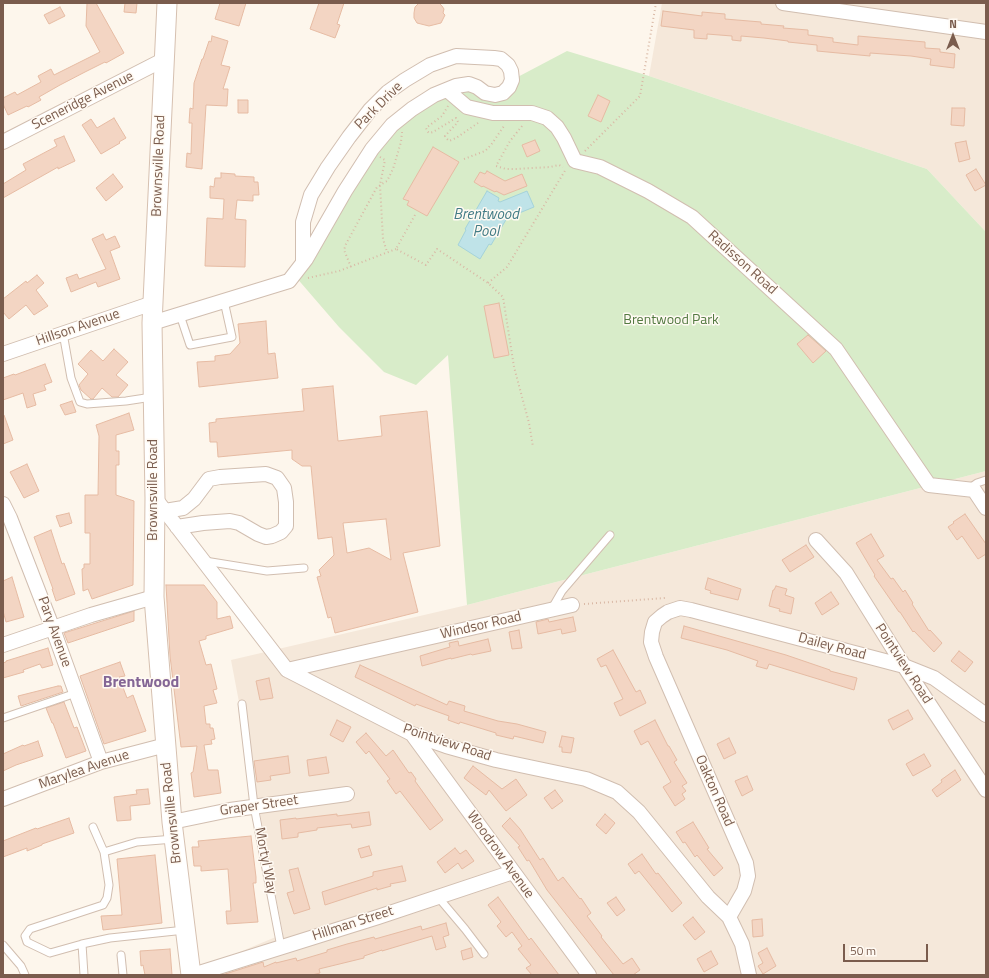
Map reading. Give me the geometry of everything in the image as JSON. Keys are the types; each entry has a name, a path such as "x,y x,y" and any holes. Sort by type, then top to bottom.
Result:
{"main road":[{"name":"Brownsville Road","path":"167,3 152,323 153,397 160,504 154,597 173,831 192,975"}],"street":[{"path":"783,3 986,32"},
{"name":"Park Drive","path":"289,282 295,276 372,149 392,125 412,109 434,95 450,92 456,86 469,84 486,93 495,95 503,93 509,87 512,80 511,71 508,65 501,59 456,56 430,65 388,92 370,110 349,137 328,167 311,196 303,222 302,263"},
{"name":"Sceneridge Avenue","path":"3,142 164,60"},
{"path":"450,92 467,107 493,113 532,113 547,118 557,127 575,161"},
{"name":"Radisson Road","path":"575,161 600,167 648,190 692,217 836,349 928,485 968,490"},
{"path":"152,323 289,282"},
{"name":"Hillson Avenue","path":"3,354 153,303"},
{"path":"160,504 183,508 194,499 209,479 245,474 266,474 277,478 284,488 286,502 286,526 281,532 272,536 266,537 239,523 230,521 203,522 177,527"},
{"path":"968,490 974,490 986,508"},
{"name":"Pary Avenue","path":"3,504 6,519 53,629 101,762"},
{"name":"Pointview Road","path":"160,504 287,670 412,734 446,746 496,760 586,779 617,792 639,812 708,897 729,917"},
{"name":"Pointview Road","path":"816,540 846,573 904,666 986,790"},
{"path":"3,645 91,615 154,597"},
{"name":"Windsor Road","path":"287,670 572,605"},
{"name":"Dailey Road","path":"668,612 680,608 691,610 904,666 934,678 986,715"},
{"name":"Oakton Road","path":"668,612 655,622 651,642 656,657 746,863 748,876 744,891 729,917"},
{"name":"Woodrow Avenue","path":"412,734 589,975"},
{"name":"Marylea Avenue","path":"3,799 101,762 166,745"},
{"name":"Graper Street","path":"173,831 230,810 346,794"},
{"name":"Hillman Street","path":"192,975 513,872"},
{"path":"729,917 742,944 749,975"}],"lane":[{"path":"180,315 190,345 232,337 224,301"},
{"path":"63,333 71,378 80,402 87,404 153,397"},
{"path":"968,490 977,483 986,480"},
{"path":"550,610 562,591 610,535"},
{"path":"203,561 267,572 304,568"},
{"path":"3,718 76,693"},
{"name":"Mortyl Way","path":"242,704 254,806 281,947"},
{"path":"93,827 104,852 109,885 107,898 103,905 30,929 25,936 27,942 50,953 110,938 185,930"},
{"path":"104,852 173,831"},
{"path":"438,897 465,928 484,954"},
{"path":"82,944 84,975"},
{"path":"3,945 21,966 25,975"},
{"path":"121,954 123,975"}],"path":[{"path":"575,161 640,96 656,3"},
{"path":"450,92 448,105 442,116 426,128 429,133 456,118 458,122 445,136 449,141 456,138 483,119 488,112"},
{"path":"488,283 506,267 566,168 559,165 517,170 496,166 510,141 522,126 522,123"},
{"path":"464,159 485,151 506,124"},
{"path":"351,267 344,250 346,244 377,187 387,181 401,142 402,130"},
{"path":"380,157 385,160 380,185 383,239 387,252"},
{"path":"289,282 339,271 396,249 415,215"},
{"path":"396,249 426,265 437,249 488,283 503,297 514,367 529,423 533,447"},
{"path":"572,605 665,598 668,612"}],"shaded area":[{"path":"662,3 986,3 986,232 927,169 649,76"},
{"path":"986,471 986,975 207,975 206,966 283,934 231,660 467,605"}],"green space":[{"name":"Brentwood Park","path":"567,51 649,76 927,169 986,232 986,471 467,605 448,355 416,385 384,372 339,327 295,276 392,125 469,84 495,95 512,80"}],"water":[{"name":"Brentwood Pool","path":"487,191 499,198 498,201 500,202 527,191 534,207 507,218 491,245 489,244 480,259 458,245 466,230 465,229"}],"building":[{"path":"87,3 96,3 124,53 60,85 39,97 41,100 28,107 27,106 8,115 3,104 3,98 15,92 17,95 41,82 38,76 51,69 54,75 100,52 86,26"},
{"path":"125,3 137,3 136,13 124,12"},
{"path":"220,3 246,3 239,26 215,19"},
{"path":"319,3 344,3 337,24 340,25 335,38 310,29"},
{"path":"419,3 439,3 444,9 443,13 445,15 441,23 429,26 417,23 414,18 414,13 415,7"},
{"path":"60,7 65,16 49,24 44,15"},
{"path":"663,11 702,16 702,12 725,14 725,19 761,22 761,24 784,26 783,28 808,30 808,35 833,38 833,42 858,45 858,36 925,42 925,48 940,49 940,52 955,54 954,68 930,65 931,59 870,53 870,56 817,51 817,45 764,38 741,36 741,41 732,40 732,36 707,34 707,39 694,38 694,30 661,26"},
{"path":"212,36 228,41 221,65 230,67 223,89 228,89 227,106 206,105 202,169 186,167 187,153 191,154 192,123 189,123 190,108 193,109 194,83 209,41 211,42"},
{"path":"598,95 610,101 601,122 588,116"},
{"path":"238,100 248,100 248,113 238,113"},
{"path":"952,108 965,108 964,126 951,125"},
{"path":"114,118 126,138 101,154 82,125 91,119 97,128"},
{"path":"64,136 75,161 58,169 58,167 3,198 3,184 26,170 23,164 57,146 54,140"},
{"path":"535,140 540,151 527,157 522,145"},
{"path":"966,141 970,159 959,162 955,143"},
{"path":"433,147 459,162 427,216 407,205 409,201 403,199"},
{"path":"976,169 986,185 975,191 966,175"},
{"path":"487,171 505,181 522,174 527,186 504,195 483,186 482,187 474,182 480,172 485,174"},
{"path":"221,173 235,174 235,176 254,177 254,182 258,182 259,195 253,195 253,201 237,200 235,219 246,220 245,267 205,266 207,218 223,219 224,199 210,198 210,186 214,187 215,178 221,178"},
{"path":"113,174 123,187 106,201 96,188"},
{"path":"103,234 106,240 115,236 120,247 110,251 120,279 98,287 96,282 71,292 66,278 77,274 79,279 106,269 92,239"},
{"path":"37,275 44,283 36,290 48,306 34,315 26,305 9,319 3,312 3,299 26,281 27,283"},
{"path":"499,303 509,355 494,358 484,306"},
{"path":"266,321 268,354 275,353 278,378 199,387 197,362 215,361 215,356 230,354 240,343 238,324"},
{"path":"808,335 826,351 813,363 797,344"},
{"path":"114,349 128,362 116,375 128,385 118,397 112,397 102,388 93,399 91,399 81,390 79,385 88,374 78,364 91,350 103,361"},
{"path":"45,364 52,382 44,385 46,390 33,394 36,405 27,408 23,393 3,400 3,378"},
{"path":"333,386 338,441 382,436 380,416 427,411 440,546 403,553 418,612 335,633 331,617 328,618 317,577 321,576 319,570 334,555 332,537 318,539 311,466 302,466 292,459 292,450 218,457 217,442 210,442 209,423 216,422 216,419 304,411 302,389","holes":["386,519 391,560 369,548 347,553 343,523"]},
{"path":"72,401 76,412 65,415 60,405"},
{"path":"129,413 134,430 116,435 116,451 119,451 119,465 116,465 116,495 134,501 133,585 92,599 88,589 83,591 82,569 84,568 84,564 90,564 90,533 85,533 85,495 98,495 99,436 96,425"},
{"path":"3,415 13,440 3,444"},
{"path":"27,464 39,491 24,498 10,472"},
{"path":"69,513 72,523 60,527 56,516"},
{"path":"965,514 986,544 986,554 978,559 962,536 957,540 948,527"},
{"path":"51,530 62,564 64,563 75,594 56,601 34,537"},
{"path":"871,534 884,556 877,560 903,592 905,590 929,631 930,630 942,643 934,652 914,631 913,632 874,576 875,575 856,543"},
{"path":"806,545 814,557 790,572 782,560"},
{"path":"12,577 24,617 6,622 3,611 3,581"},
{"path":"708,578 741,589 738,600 710,593 711,591 705,589"},
{"path":"166,585 204,585 217,602 217,619 230,616 233,628 206,636 206,639 199,641 206,665 211,664 217,689 213,690 217,703 204,706 206,724 210,724 210,728 213,728 215,739 211,740 212,744 204,745 208,770 218,770 221,793 194,797 191,773 193,772 197,746 181,747 170,656"},
{"path":"776,586 787,589 785,595 794,598 791,614 779,611 780,609 769,606 773,590"},
{"path":"831,592 839,604 822,615 815,603"},
{"path":"134,611 134,621 68,643 64,633"},
{"path":"573,617 576,631 562,634 561,629 538,634 536,622 548,619 549,622"},
{"path":"684,626 786,655 830,671 857,678 854,690 769,664 767,669 756,666 758,661 727,650 681,638"},
{"path":"519,630 522,648 512,649 509,632"},
{"path":"488,639 491,651 451,658 422,666 420,656 450,647 449,643 458,641 459,646"},
{"path":"48,648 53,665 42,668 40,664 23,670 24,672 3,678 3,663 6,661"},
{"path":"613,650 636,692 640,690 646,703 620,716 614,703 623,699 606,665 601,667 597,659"},
{"path":"959,651 973,662 965,672 951,661"},
{"path":"120,662 125,676 119,677 127,698 133,695 146,731 104,744 80,676"},
{"path":"360,665 447,705 449,701 465,706 464,711 498,721 517,724 546,732 543,743 514,736 513,739 496,735 496,733 460,722 459,724 448,720 449,716 416,704 415,706 355,677"},
{"path":"269,678 273,698 260,700 256,681"},
{"path":"61,686 63,692 21,706 18,696"},
{"path":"64,702 74,728 77,727 86,751 66,758 46,708"},
{"path":"908,710 913,719 893,730 888,720"},
{"path":"337,720 351,727 343,742 330,735"},
{"path":"655,720 677,760 674,762 687,783 682,786 686,791 682,794 685,799 675,806 663,787 671,782 648,741 641,745 634,731"},
{"path":"366,733 386,756 393,750 409,773 411,772 416,779 415,781 443,820 430,830 400,791 396,794 387,781 390,779 369,751 366,754 356,742"},
{"path":"562,736 574,738 571,753 562,752 562,747 559,747"},
{"path":"729,738 736,753 724,759 717,744"},
{"path":"38,741 43,756 3,771 3,754 23,745 24,746"},
{"path":"924,754 931,766 913,776 906,764"},
{"path":"288,756 290,773 270,776 271,780 257,782 254,761"},
{"path":"326,757 329,773 309,776 307,760"},
{"path":"473,766 502,789 516,779 527,795 506,811 489,790 486,795 464,778"},
{"path":"955,770 961,780 937,797 932,790 942,782 941,780"},
{"path":"747,776 753,790 742,796 735,781"},
{"path":"148,789 150,804 130,806 131,820 117,821 114,797 137,794 136,790"},
{"path":"555,790 563,801 552,809 544,798"},
{"path":"369,812 371,825 352,828 351,824 317,828 317,830 298,833 298,837 282,839 280,820"},
{"path":"605,814 615,823 606,834 596,825"},
{"path":"69,818 74,833 27,851 27,848 3,857 3,841 36,828 37,829"},
{"path":"510,818 520,829 540,860 543,858 558,881 563,877 580,899 581,898 591,913 587,916 602,936 601,937 623,964 632,958 640,970 633,975 614,975 547,890 529,860 527,861 518,847 520,846 502,826"},
{"path":"693,822 709,848 707,849 723,868 714,876 697,855 695,857 676,832"},
{"path":"251,836 256,877 256,883 253,883 258,922 227,924 226,911 231,911 228,869 201,871 201,866 194,866 192,847 199,847 198,841"},
{"path":"369,846 372,855 361,858 358,849"},
{"path":"455,848 460,854 466,850 474,861 462,869 458,863 445,873 437,862"},
{"path":"642,854 656,874 658,873 682,903 672,912 639,871 635,874 628,864"},
{"path":"155,855 162,923 103,930 101,916 122,915 117,859"},
{"path":"402,866 406,881 390,884 391,886 377,890 377,888 325,905 322,892 373,876 373,872"},
{"path":"298,868 310,909 294,914 287,893 294,891 289,870"},
{"path":"498,897 529,940 531,938 559,975 532,975 526,968 531,965 518,949 522,946 512,932 506,937 497,926 501,922 488,905"},
{"path":"616,897 625,910 617,916 607,903"},
{"path":"693,917 705,932 695,940 683,925"},
{"path":"762,919 763,936 753,937 752,920"},
{"path":"446,923 449,935 443,937 446,947 436,950 432,936 382,950 364,956 364,958 319,969 320,973 312,975 222,975 263,962 264,967 276,962 296,958 297,961 327,952 327,950 374,937 375,939 421,926 422,930"},
{"path":"471,948 473,957 463,960 461,951"},
{"path":"767,948 776,966 763,974 758,966 763,963 758,953"},
{"path":"170,949 172,975 145,975 143,965 141,966 140,951"},
{"path":"711,951 718,964 704,972 697,959"}],"district":[{"name":"Brentwood","path":"141,683"}]}
